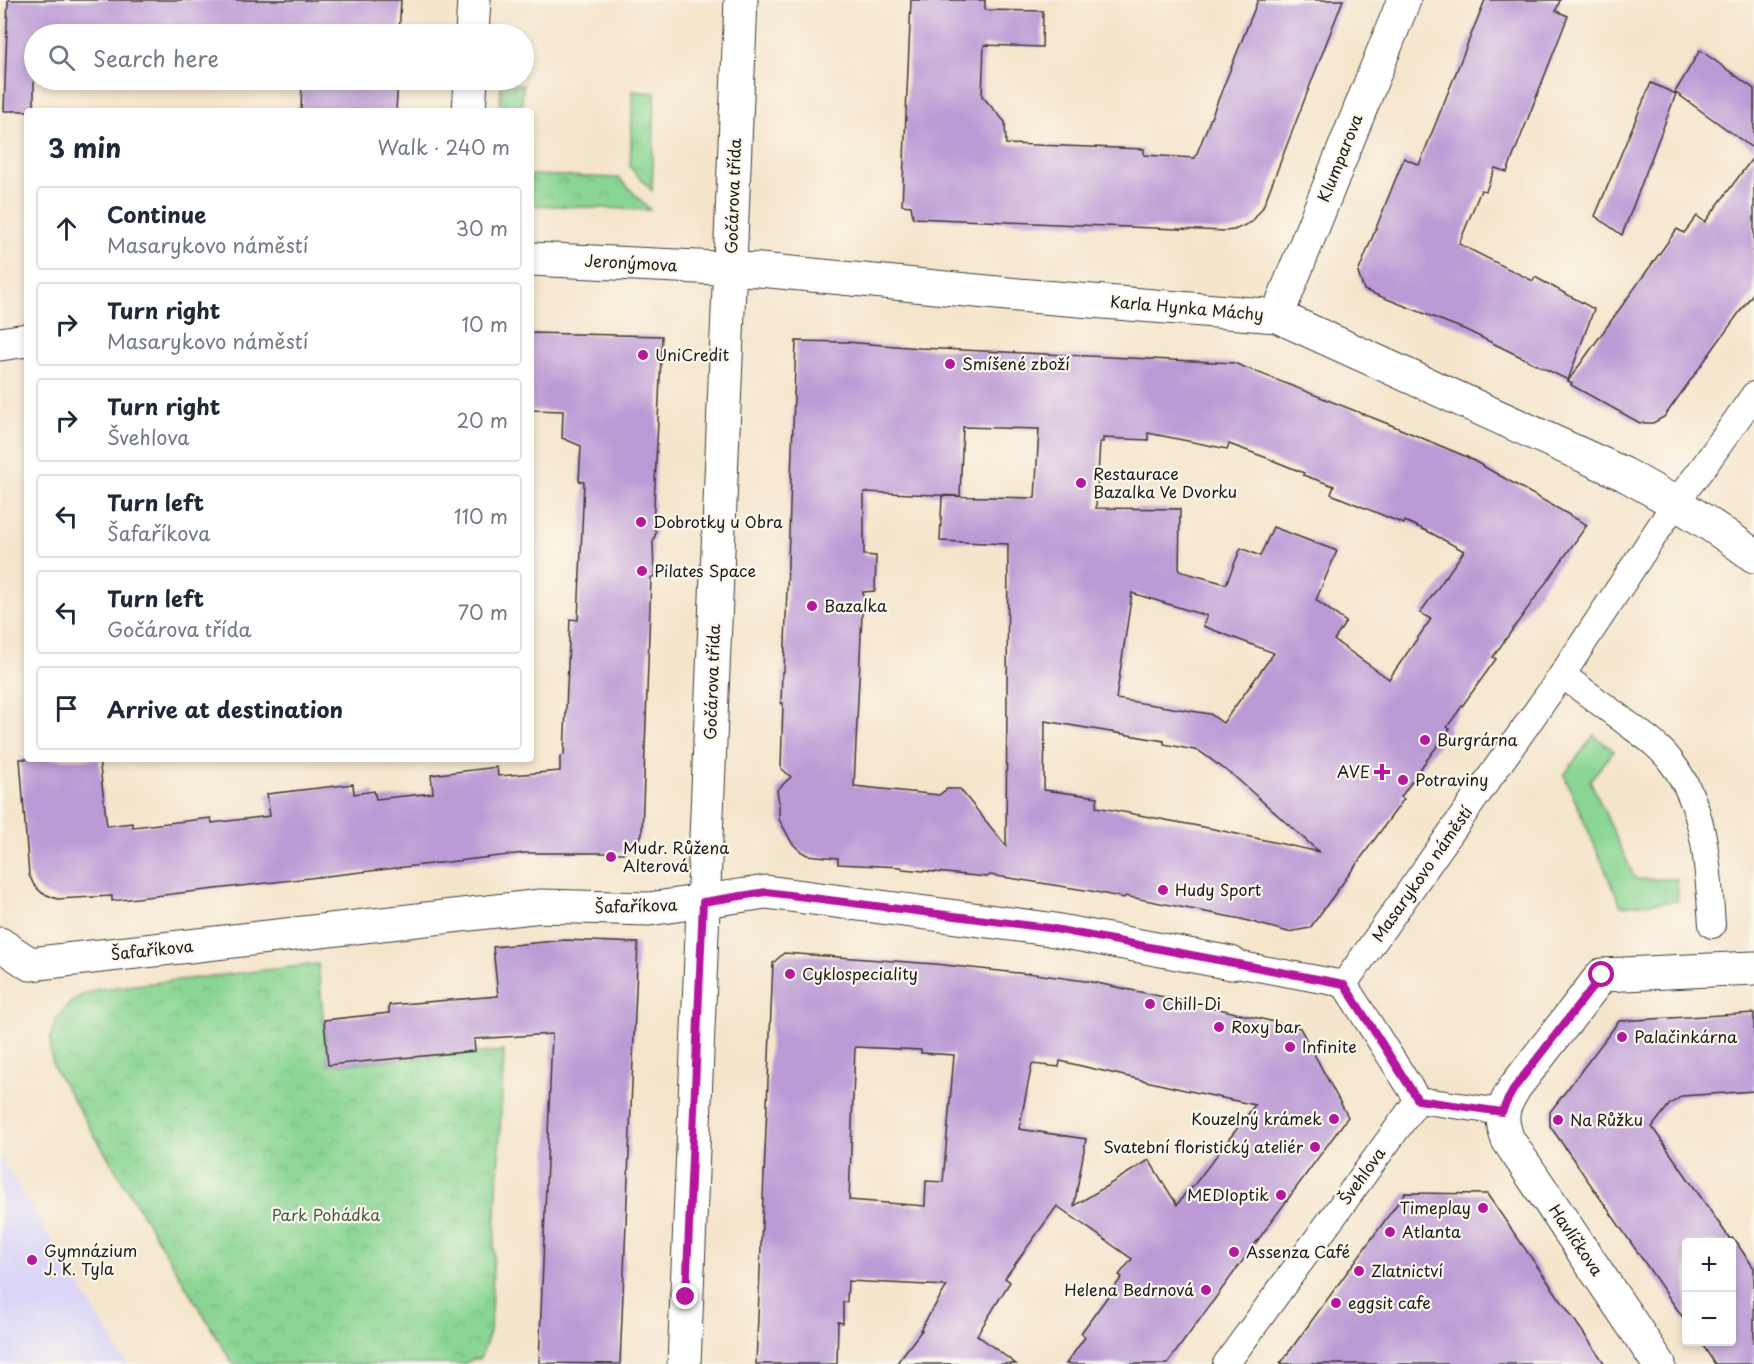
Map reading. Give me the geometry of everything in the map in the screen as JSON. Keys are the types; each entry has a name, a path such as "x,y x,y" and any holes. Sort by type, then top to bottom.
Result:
{"street":[{"path":"473,24 474,0"},
{"name":"Gočárova třída","path":"684,1364 741,0"},
{"name":"Klumparova","path":"1277,315 1404,0"},
{"path":"469,108 470,90"},
{"name":"Jeronýmova","path":"534,259 730,268"},
{"name":"Karla Hynka Máchy","path":"730,268 1018,295 1277,315 1624,474 1676,502"},
{"path":"0,344 24,340"},
{"name":"Masarykovo náměstí","path":"1344,984 1562,675 1676,502 1754,395"},
{"path":"1676,502 1754,556"},
{"path":"1562,675 1648,739 1672,762 1689,790 1700,819 1712,925"},
{"name":"Šafaříkova","path":"0,944 30,964 542,906 649,909 766,892 1049,928 1344,984"},
{"path":"1344,984 1418,1100 1502,1112 1515,1087 1602,975 1754,968"},
{"name":"Švehlova","path":"1226,1364 1418,1100"},
{"name":"Havlíčkova","path":"1502,1112 1502,1124 1508,1140 1659,1364"}],"shaded area":[{"name":"Gymnázium J. K. Tyla","path":"0,1156 127,1364 0,1364"}],"green space":[{"path":"501,90 523,90 522,108 500,108"},
{"path":"633,91 655,93 652,191 630,167"},
{"path":"534,175 619,178 650,210 534,205"},
{"path":"1594,735 1614,751 1590,780 1635,879 1677,879 1678,901 1621,906 1564,775"},
{"name":"Park Pohádka","path":"318,964 328,1065 504,1051 490,1332 480,1359 473,1359 464,1364 233,1364 55,1070 51,1056 53,1030 65,1008 86,993 100,989"}],"building":[{"path":"8,0 401,0 400,24 24,24 24,90 34,90 34,108 24,108 24,111 4,111"},
{"path":"911,0 985,0 985,10 1043,11 1042,47 984,45 982,96 1005,122 1006,144 1144,149 1144,155 1195,158 1258,0 1343,0 1263,207 1252,222 1234,230 1225,231 913,218 911,206 902,205"},
{"path":"1485,0 1560,0 1556,11 1568,16 1507,172 1495,168 1486,191 1481,190 1459,244 1533,281 1535,277 1594,309 1568,380 1466,330 1364,290 1358,273 1404,158 1419,165"},
{"path":"1700,50 1754,89 1754,149 1675,92"},
{"path":"1651,83 1676,94 1622,235 1595,216"},
{"path":"302,90 397,90 396,108 301,108"},
{"path":"1754,156 1754,292 1664,417 1653,423 1640,423 1571,385 1572,383 1568,381 1677,229 1684,233 1697,216 1705,222"},
{"path":"534,333 662,336 653,526 656,532 653,542 654,576 651,578 642,834 636,844 623,853 525,853 112,901 112,896 57,899 42,893 34,885 29,875 20,759 24,759 24,762 99,762 107,826 132,823 133,827 211,818 212,823 270,816 267,794 353,784 354,794 374,791 376,799 433,793 431,775 497,767 498,776 560,771 560,756 564,755 570,619 578,620 584,482 579,481 581,446 562,438 563,411 534,410"},
{"path":"796,341 1234,363 1467,457 1587,525 1493,657 1496,659 1447,727 1450,729 1401,797 1404,799 1310,928 1288,932 1241,919 1125,896 1124,898 990,875 987,877 901,867 838,864 838,858 807,855 792,843 779,819 777,790 791,777 781,768 783,703 781,703 782,672 784,672","holes":["963,427 1039,429 1035,498 942,496 940,541 1008,544 1006,846 960,789 947,789 939,795 854,786 863,592 875,591 876,556 864,555 864,492 960,496","1148,433 1227,449 1229,444 1334,486 1331,494 1404,524 1405,521 1464,551 1420,613 1431,619 1389,679 1334,640 1346,622 1316,600 1337,551 1273,527 1260,556 1241,548 1226,584 1179,571 1180,509 1096,508 1100,442 1103,442 1103,438 1148,440","1132,593 1207,616 1203,626 1274,653 1223,723 1210,714 1116,699","1045,721 1164,741 1164,744 1199,751 1234,776 1319,852 1096,807 1098,797 1044,790"]},
{"path":"565,940 638,943 620,1364 539,1363 552,1034 474,1039 475,1051 328,1065 324,1020 389,1013 389,1005 498,996 493,947"},
{"path":"784,953 1028,973 1092,982 1300,1028 1348,1117 1167,1364 1066,1364 1085,1337 1081,1333 1122,1277 1119,1275 1132,1259 1057,1206 1005,1278 1010,1282 977,1335 1016,1364 896,1364 922,1330 920,1330 947,1286 848,1281 847,1302 843,1302 843,1323 838,1322 837,1364 756,1364 773,963","holes":["855,1047 921,1050 921,1053 954,1055 943,1182 926,1181 925,1206 849,1200","1060,1061 1176,1088 1255,1105 1177,1205 1149,1160 1074,1206 1086,1139 1019,1129 1032,1064 1059,1067"]},
{"path":"1754,1013 1754,1091 1682,1096 1669,1105 1652,1127 1729,1238 1682,1238 1682,1316 1550,1126 1550,1112 1619,1021"},
{"path":"1405,1193 1487,1194 1605,1364 1280,1364"},
{"path":"1736,1242 1754,1268 1754,1364 1715,1364 1703,1346 1736,1346"}],"place":[{"name":"UniCredit","path":"643,355"},
{"name":"Smíšené zboží","path":"950,364"},
{"name":"Restaurace Bazalka Ve Dvorku","path":"1081,483"},
{"name":"Dobrotky u Obra","path":"641,522"},
{"name":"Pilates Space","path":"642,571"},
{"name":"Bazalka","path":"812,606"},
{"name":"Burgrárna","path":"1425,740"},
{"name":"AVE","path":"1382,772"},
{"name":"Potraviny","path":"1403,780"},
{"name":"Mudr. Růžena Alterová","path":"611,857"},
{"name":"Hudy Sport","path":"1163,890"},
{"name":"Cyklospeciality","path":"790,974"},
{"name":"Chill-Di","path":"1150,1004"},
{"name":"Roxy bar","path":"1219,1027"},
{"name":"Palačinkárna","path":"1622,1037"},
{"name":"Infinite","path":"1290,1047"},
{"name":"Kouzelný krámek","path":"1334,1119"},
{"name":"Na Růžku","path":"1558,1120"},
{"name":"Svatební floristický ateliér","path":"1315,1147"},
{"name":"MEDIoptik","path":"1281,1195"},
{"name":"Timeplay","path":"1483,1208"},
{"name":"Atlanta","path":"1390,1232"},
{"name":"Assenza Café","path":"1234,1252"},
{"name":"Gymnázium J. K. Tyla","path":"32,1260"},
{"name":"Zlatnictví","path":"1359,1271"},
{"name":"Helena Bedrnová","path":"1206,1290"},
{"name":"eggsit cafe","path":"1336,1303"}],"route":[{"path":"686,1297 703,902 766,892 1049,928 1344,984 1418,1100 1502,1112 1515,1087 1602,975"}]}
